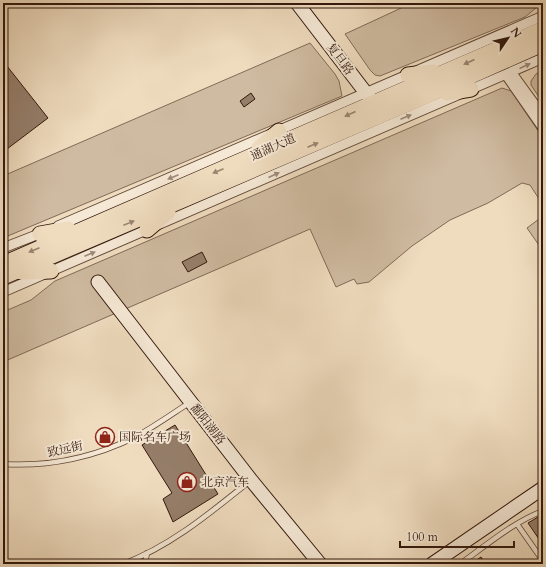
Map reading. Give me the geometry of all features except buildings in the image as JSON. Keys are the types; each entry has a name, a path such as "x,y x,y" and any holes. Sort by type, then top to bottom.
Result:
{"main road":[{"name":"通湖大道","path":"7,271 89,226 374,104 543,29"},
{"name":"通湖大道","path":"7,271 71,247 180,202 374,104 426,96 543,44"},
{"path":"408,75 448,71"},
{"path":"426,96 471,89"},
{"path":"246,159 279,130"},
{"path":"147,230 180,202"},
{"path":"40,234 89,226"},
{"path":"7,271 51,271"}],"street":[{"name":"复旦路","path":"297,3 374,104"},
{"path":"3,248 40,234 279,130 374,104 408,75 543,16"},
{"path":"3,292 543,58"},
{"path":"508,73 543,116"},
{"path":"508,73 543,128"},
{"name":"鄱阳湖路","path":"96,283 311,564"},
{"name":"鄱阳湖路","path":"249,482 320,564"},
{"path":"432,564 543,488"}],"lane":[{"name":"致远街","path":"3,464 46,464 100,451 137,436 188,403"},
{"path":"123,564 147,553 193,526 249,482"},
{"path":"460,564 517,524 530,516 543,511"},
{"path":"517,524 543,561"},
{"path":"145,564 147,553"}],"shaded area":[{"path":"412,3 542,3 525,17 380,76 375,75 345,34"},
{"path":"310,43 335,74 339,81 342,96 3,238 3,176"},
{"path":"543,70 543,103 531,85 531,81 536,74"},
{"path":"502,88 511,91 543,138 543,205 530,185 522,183 488,203 450,220 412,246 369,282 357,284 354,279 336,287 310,229 3,362 3,312 31,300 55,281"},
{"path":"543,216 543,251 527,228"}],"place":[{"name":"国际名车广场","path":"105,437"},
{"name":"北京汽车","path":"187,482"}]}
